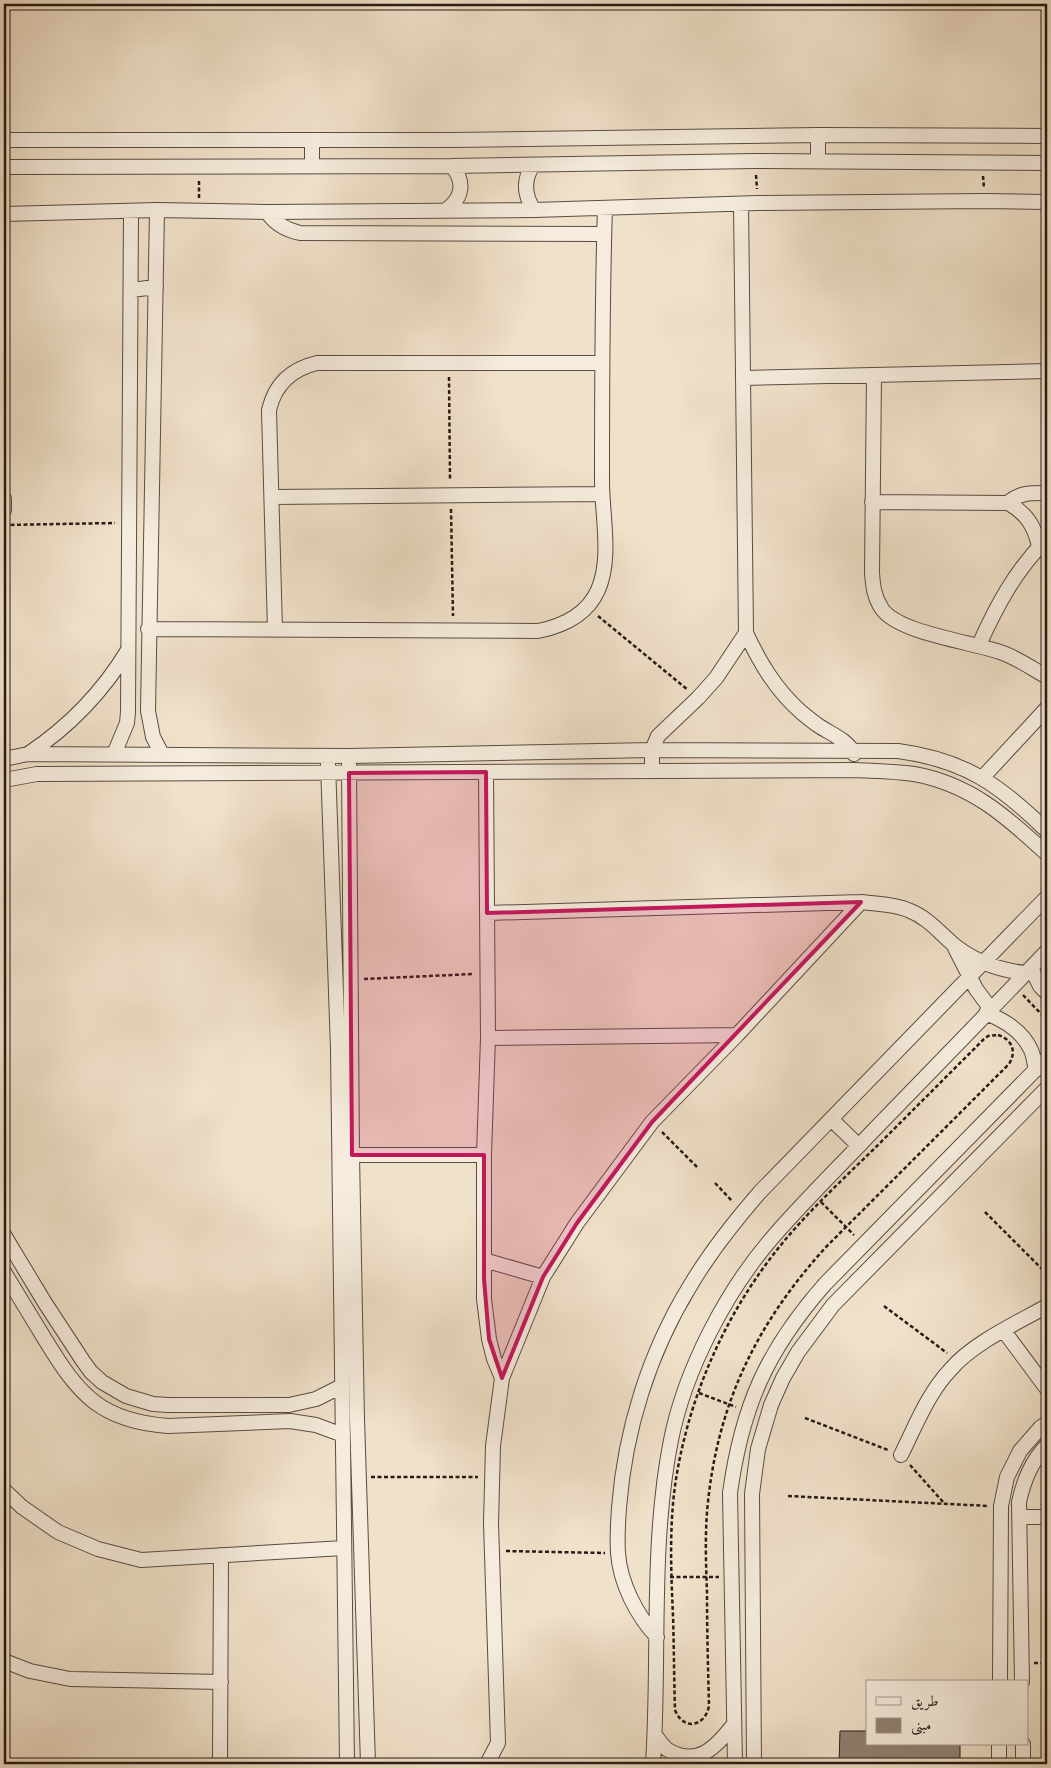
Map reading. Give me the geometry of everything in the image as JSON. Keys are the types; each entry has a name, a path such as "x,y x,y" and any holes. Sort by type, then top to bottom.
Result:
{"street":[{"path":"4,140 312,140 818,135 1047,136"},
{"path":"818,135 818,161"},
{"path":"312,140 312,166"},
{"path":"4,167 452,166 755,161 1047,163"},
{"path":"533,165 527,178 525,191 534,210"},
{"path":"446,210 458,198 461,189 458,173 452,166"},
{"path":"4,214 157,210 267,212 534,210 758,203 1047,202"},
{"path":"741,204 746,633 764,668 783,694 817,725 844,741 853,751 856,757 856,770"},
{"path":"148,629 538,631 556,627 572,619 587,607 597,592 604,575 605,557 602,494 602,363 605,208"},
{"path":"157,210 148,712 153,737 162,754"},
{"path":"114,754 127,722 131,211"},
{"path":"267,212 278,224 300,233 604,234"},
{"path":"131,290 156,287"},
{"path":"276,630 269,410 277,388 285,378 294,371 317,363 602,363"},
{"path":"744,378 1047,371"},
{"path":"874,375 872,573 874,593 883,611 899,622 916,630 1003,653 1047,678"},
{"path":"872,502 1008,503 1024,493 1047,492"},
{"path":"272,497 602,494"},
{"path":"4,499 4,510"},
{"path":"978,645 993,612 1012,581 1043,543 1024,514 1008,503"},
{"path":"652,771 652,750 658,736 716,678 746,633"},
{"path":"28,754 61,730 85,708 116,670 128,649"},
{"path":"128,663 148,662"},
{"path":"983,777 1047,708"},
{"path":"4,759 28,754 349,756 652,750 881,750 916,753 950,762 983,777 1014,799 1047,830"},
{"path":"328,756 338,1049 347,1764"},
{"path":"349,756 352,1155 368,1764"},
{"path":"4,780 37,774 856,770 914,774 969,793 1003,814 1047,854"},
{"path":"486,772 488,1038 484,1155 484,1260 486,1319 494,1359 502,1378"},
{"path":"657,1637 649,1628 632,1600 618,1553 621,1490 625,1460 636,1414 650,1369 665,1333 689,1286 706,1260 743,1212 831,1119 971,978 1047,897"},
{"path":"487,913 862,902 907,909 925,919 952,943 984,963 1004,969 1028,970"},
{"path":"487,1764 498,1743 492,1551 493,1446 502,1378 544,1277 577,1223 652,1122 862,902"},
{"path":"952,943 988,1011 1009,1025 1027,1043 1032,1052 1036,1070"},
{"path":"653,1764 662,1493 671,1438 686,1388 709,1332 738,1284 771,1239 1047,951"},
{"path":"1028,970 1047,993"},
{"path":"488,1038 737,1035"},
{"path":"735,1764 730,1493 734,1460 748,1411 767,1365 783,1336 819,1290 1047,1058"},
{"path":"754,1764 752,1494 758,1449 772,1405 798,1352 833,1305 1047,1088"},
{"path":"831,1119 859,1146"},
{"path":"352,1155 484,1155"},
{"path":"4,1235 82,1361 102,1382 113,1390 132,1399 153,1404 276,1405 316,1400 342,1386"},
{"path":"484,1260 544,1277"},
{"path":"4,1272 65,1372 78,1388 110,1412 128,1420 168,1426 303,1422 343,1435"},
{"path":"901,1455 937,1385 958,1361 1004,1330 1047,1306"},
{"path":"1004,1330 1047,1389"},
{"path":"276,1405 276,1422"},
{"path":"1000,1680 1001,1506 1007,1477 1020,1451 1040,1428 1047,1423"},
{"path":"1022,1680 1019,1502 1030,1467 1047,1445"},
{"path":"4,1490 22,1507 58,1532 98,1549 141,1560 344,1548"},
{"path":"1020,1517 1047,1517"},
{"path":"220,1764 222,1555"},
{"path":"4,1661 30,1671 70,1679 221,1682"},
{"path":"655,1735 667,1750 684,1757 702,1755 718,1745 734,1724"},
{"path":"999,1764 1000,1746"},
{"path":"1023,1746 1023,1764"}],"path":[{"path":"755,161 758,203"},
{"path":"982,162 984,201"},
{"path":"199,211 200,166"},
{"path":"4,525 129,523"},
{"path":"587,607 698,698"},
{"path":"352,980 487,973"},
{"path":"1014,985 1047,1020"},
{"path":"652,1122 697,1167"},
{"path":"715,1183 743,1212"},
{"path":"813,1194 864,1245"},
{"path":"985,1212 1047,1274"},
{"path":"884,1306 958,1361"},
{"path":"686,1388 748,1411"},
{"path":"805,1418 901,1455 944,1503"},
{"path":"359,1477 492,1477"},
{"path":"788,1496 1001,1506"},
{"path":"492,1551 618,1553"},
{"path":"658,1576 732,1577"}],"highlighted area":[{"path":"486,772 487,913 861,902 652,1122 577,1223 543,1277 502,1378 489,1339 484,1279 484,1155 352,1155 349,773"}],"building":[{"path":"840,1731 866,1731 866,1746 960,1746 960,1764 839,1764"}]}
